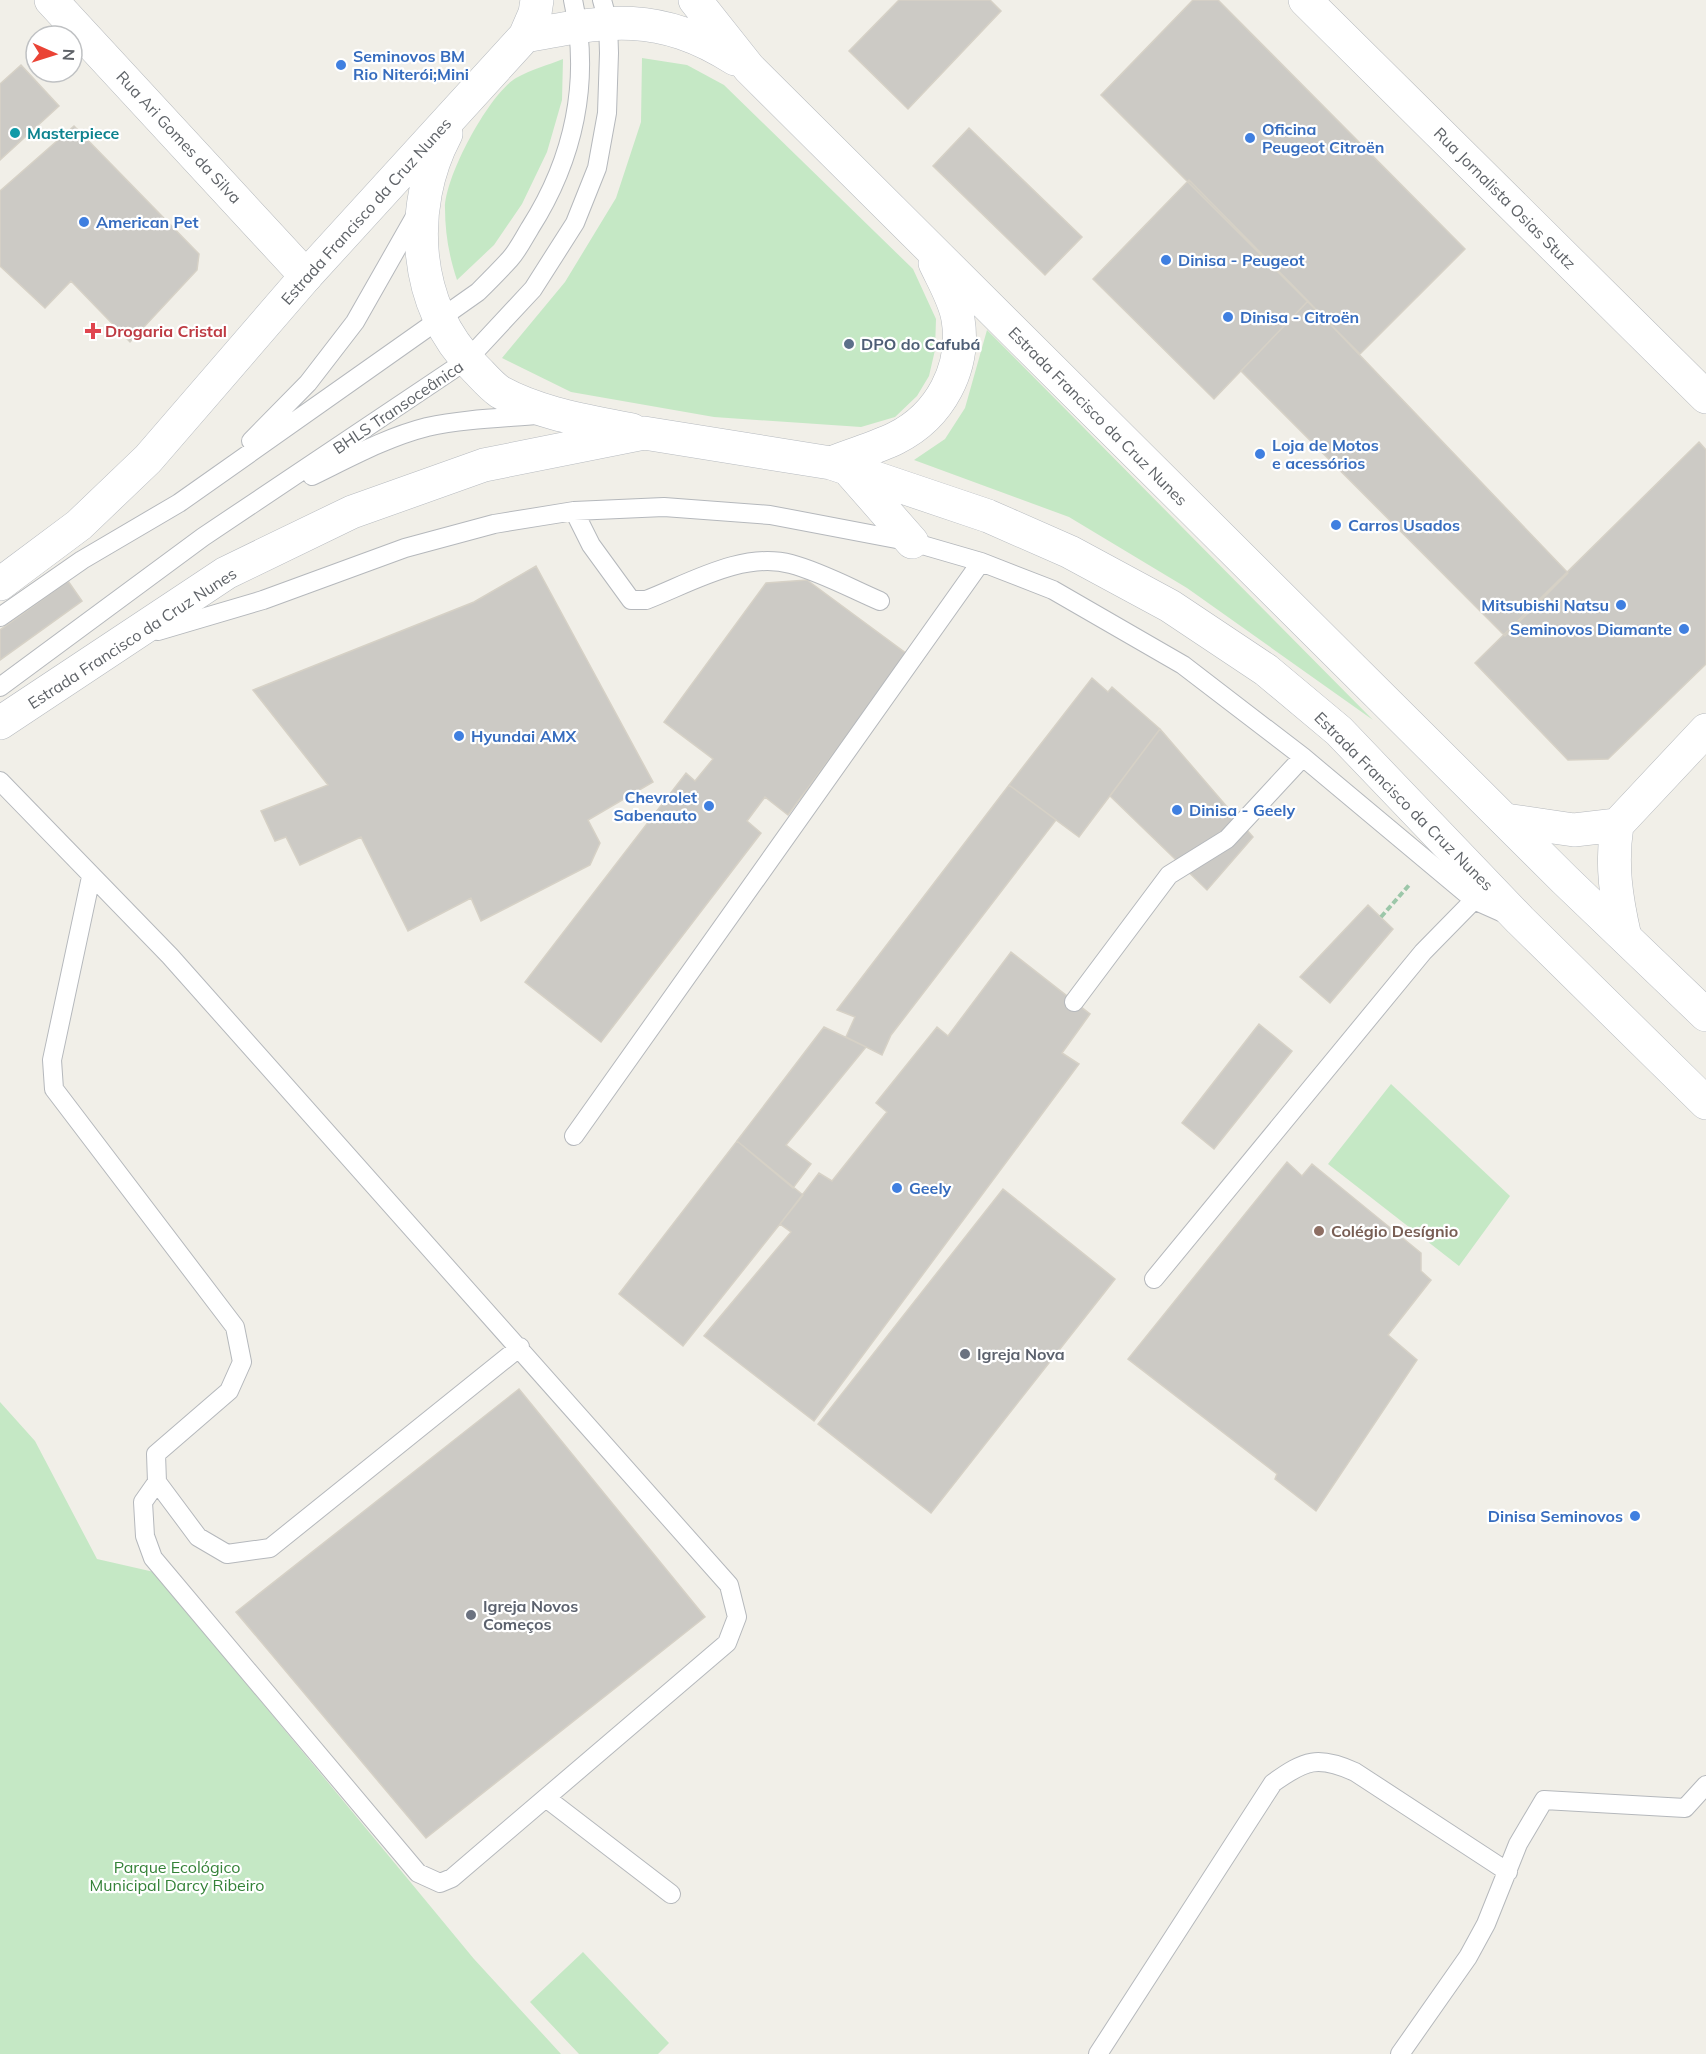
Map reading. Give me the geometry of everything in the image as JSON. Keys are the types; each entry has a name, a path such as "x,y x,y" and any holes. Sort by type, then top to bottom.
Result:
{"main road":[{"name":"Rua Ari Gomes da Silva","path":"51,0 306,276"},
{"path":"525,36 535,13 537,0"},
{"path":"695,0 749,68"},
{"name":"Rua Jornalista Osias Stutz","path":"1305,0 1706,397"},
{"path":"525,36 591,12 679,32 711,44 749,68"},
{"name":"Estrada Francisco da Cruz Nunes","path":"0,584 79,525 148,459 306,276 525,36"},
{"name":"Estrada Francisco da Cruz Nunes","path":"749,68 1505,820 1706,1015"},
{"path":"460,108 436,153 423,200 422,266 439,320 467,360 499,391 555,414 644,433"},
{"path":"912,542 839,465 898,437 931,413 948,390 958,354 958,318 945,284 924,243"},
{"name":"Estrada Francisco da Cruz Nunes","path":"0,723 130,639 226,573 352,512 484,465 644,433 839,465 988,516 1070,552 1170,606 1266,670 1339,731 1520,920 1706,1103"},
{"path":"1625,937 1614,888 1612,856 1617,825 1706,730"},
{"path":"1505,820 1574,830 1617,825"}],"lane":[{"path":"0,617 82,560 179,503 478,292 512,257 545,205 566,158 578,115 591,12"},
{"name":"BHLS Transoceânica","path":"0,687 202,537 467,360 533,289 579,212 597,168 607,113 591,12"},
{"path":"218,475 308,383 355,322 383,276 423,200"},
{"path":"249,506 374,446 426,427 469,420 555,414"},
{"path":"130,639 263,600 405,548 494,524 574,511 664,507 770,515 912,542 981,562 1053,590 1184,665 1303,757 1474,900 1520,920"},
{"path":"574,511 591,545 631,600 646,600 733,566 758,561 791,564 880,601"},
{"path":"574,1136 981,562"},
{"path":"1074,1002 1169,875 1227,839 1303,757"},
{"path":"0,781 170,956 520,1347 729,1585 737,1617 727,1643 452,1878 440,1883 418,1873 153,1558 145,1536 143,1502 157,1482"},
{"path":"91,877 52,1059 54,1089 236,1326 242,1362 229,1391 156,1454 157,1482 198,1536 227,1554 270,1548 520,1347"},
{"path":"1154,1280 1423,952 1474,900"},
{"path":"1098,2054 1273,1783 1296,1767 1314,1760 1334,1762 1355,1772 1508,1872"},
{"path":"1400,2054 1468,1957 1486,1924 1518,1844 1544,1800 1685,1808 1706,1785"},
{"path":"546,1798 671,1894"}],"path":[{"path":"1381,917 1428,863"}],"green space":[{"path":"642,58 687,65 724,85 913,269 936,319 935,350 929,376 917,396 895,417 861,427 714,417 571,392 502,358 565,282 616,198 641,122"},
{"path":"563,59 562,100 547,152 522,204 494,245 457,280 448,244 445,208 452,176 460,157 482,118 505,87 521,75"},
{"path":"987,330 1373,720 1187,588 1069,517 914,460 945,439 965,408"},
{"path":"1391,1084 1510,1196 1459,1266 1328,1164"},
{"name":"Parque Ecológico Municipal Darcy Ribeiro","path":"0,1402 35,1441 97,1559 154,1572 474,1959 561,2054 0,2054"},
{"path":"583,1952 669,2043 658,2054 579,2054 530,2002"}],"building":[{"path":"899,0 990,0 1001,11 908,109 849,51"},
{"name":"Oficina Peugeot Citroën","path":"1193,0 1218,0 1465,249 1360,354 1101,95"},
{"name":"Masterpiece","path":"21,65 24,68 24,84 39,84 59,106 0,160 0,84"},
{"name":"American Pet","path":"74,126 199,254 197,270 130,342 71,281 45,308 0,266 0,191"},
{"path":"969,128 1082,237 1045,275 933,166"},
{"path":"1189,180 1308,301 1214,399 1093,279"},
{"path":"1308,301 1568,573 1505,636 1241,371"},
{"name":"Mitsubishi Natsu","path":"1699,442 1706,450 1706,664 1608,759 1568,760 1475,663"},
{"name":"Hyundai AMX","path":"536,566 653,782 588,820 600,843 590,865 481,921 471,898 408,931 361,837 300,865 286,837 275,841 261,811 328,785 253,690 474,602"},
{"name":"Chevrolet Sabenauto","path":"807,580 907,654 788,815 765,797 747,821 761,833 601,1042 525,982 686,773 695,781 713,759 664,722 766,583"},
{"path":"68,581 82,601 0,660 0,630"},
{"path":"1092,678 1108,692 1112,687 1160,729 1079,837 1009,785"},
{"name":"Dinisa - Geely","path":"1160,729 1253,837 1207,890 1110,796"},
{"path":"1009,785 1056,820 891,1035 882,1055 846,1037 855,1017 837,1010"},
{"path":"1368,905 1393,929 1330,1003 1300,977"},
{"name":"Geely","path":"1011,952 1090,1014 1062,1053 1079,1064 814,1421 704,1336 791,1232 780,1224 819,1173 832,1181 887,1112 876,1103 937,1027 948,1036"},
{"path":"1259,1024 1292,1051 1214,1149 1182,1123"},
{"path":"824,1027 866,1047 786,1145 811,1164 793,1188 737,1141"},
{"path":"737,1141 803,1195 683,1346 619,1294"},
{"path":"1287,1162 1302,1176 1312,1164 1421,1253 1421,1271 1431,1280 1388,1335 1417,1360 1316,1511 1275,1479 1277,1474 1128,1359"},
{"name":"Igreja Nova","path":"1003,1189 1115,1279 931,1513 818,1424"},
{"name":"Igreja Novos Começos","path":"519,1389 705,1617 426,1838 236,1612"}],"place":[{"name":"Seminovos BM Rio Niterói;Mini","path":"341,65"},
{"name":"Masterpiece","path":"15,133"},
{"name":"Oficina Peugeot Citroën","path":"1250,138"},
{"name":"American Pet","path":"84,222"},
{"name":"Dinisa - Peugeot","path":"1166,260"},
{"name":"Dinisa - Citroën","path":"1228,317"},
{"name":"Drogaria Cristal","path":"93,331"},
{"name":"DPO do Cafubá","path":"849,344"},
{"name":"Loja de Motos e acessórios","path":"1260,454"},
{"name":"Carros Usados","path":"1336,525"},
{"name":"Mitsubishi Natsu","path":"1621,605"},
{"name":"Seminovos Diamante","path":"1684,629"},
{"name":"Hyundai AMX","path":"459,736"},
{"name":"Chevrolet Sabenauto","path":"709,806"},
{"name":"Dinisa - Geely","path":"1177,810"},
{"name":"Geely","path":"897,1188"},
{"name":"Colégio Desígnio","path":"1319,1231"},
{"name":"Igreja Nova","path":"965,1354"},
{"name":"Dinisa Seminovos","path":"1635,1516"},
{"name":"Igreja Novos Começos","path":"471,1615"}]}
